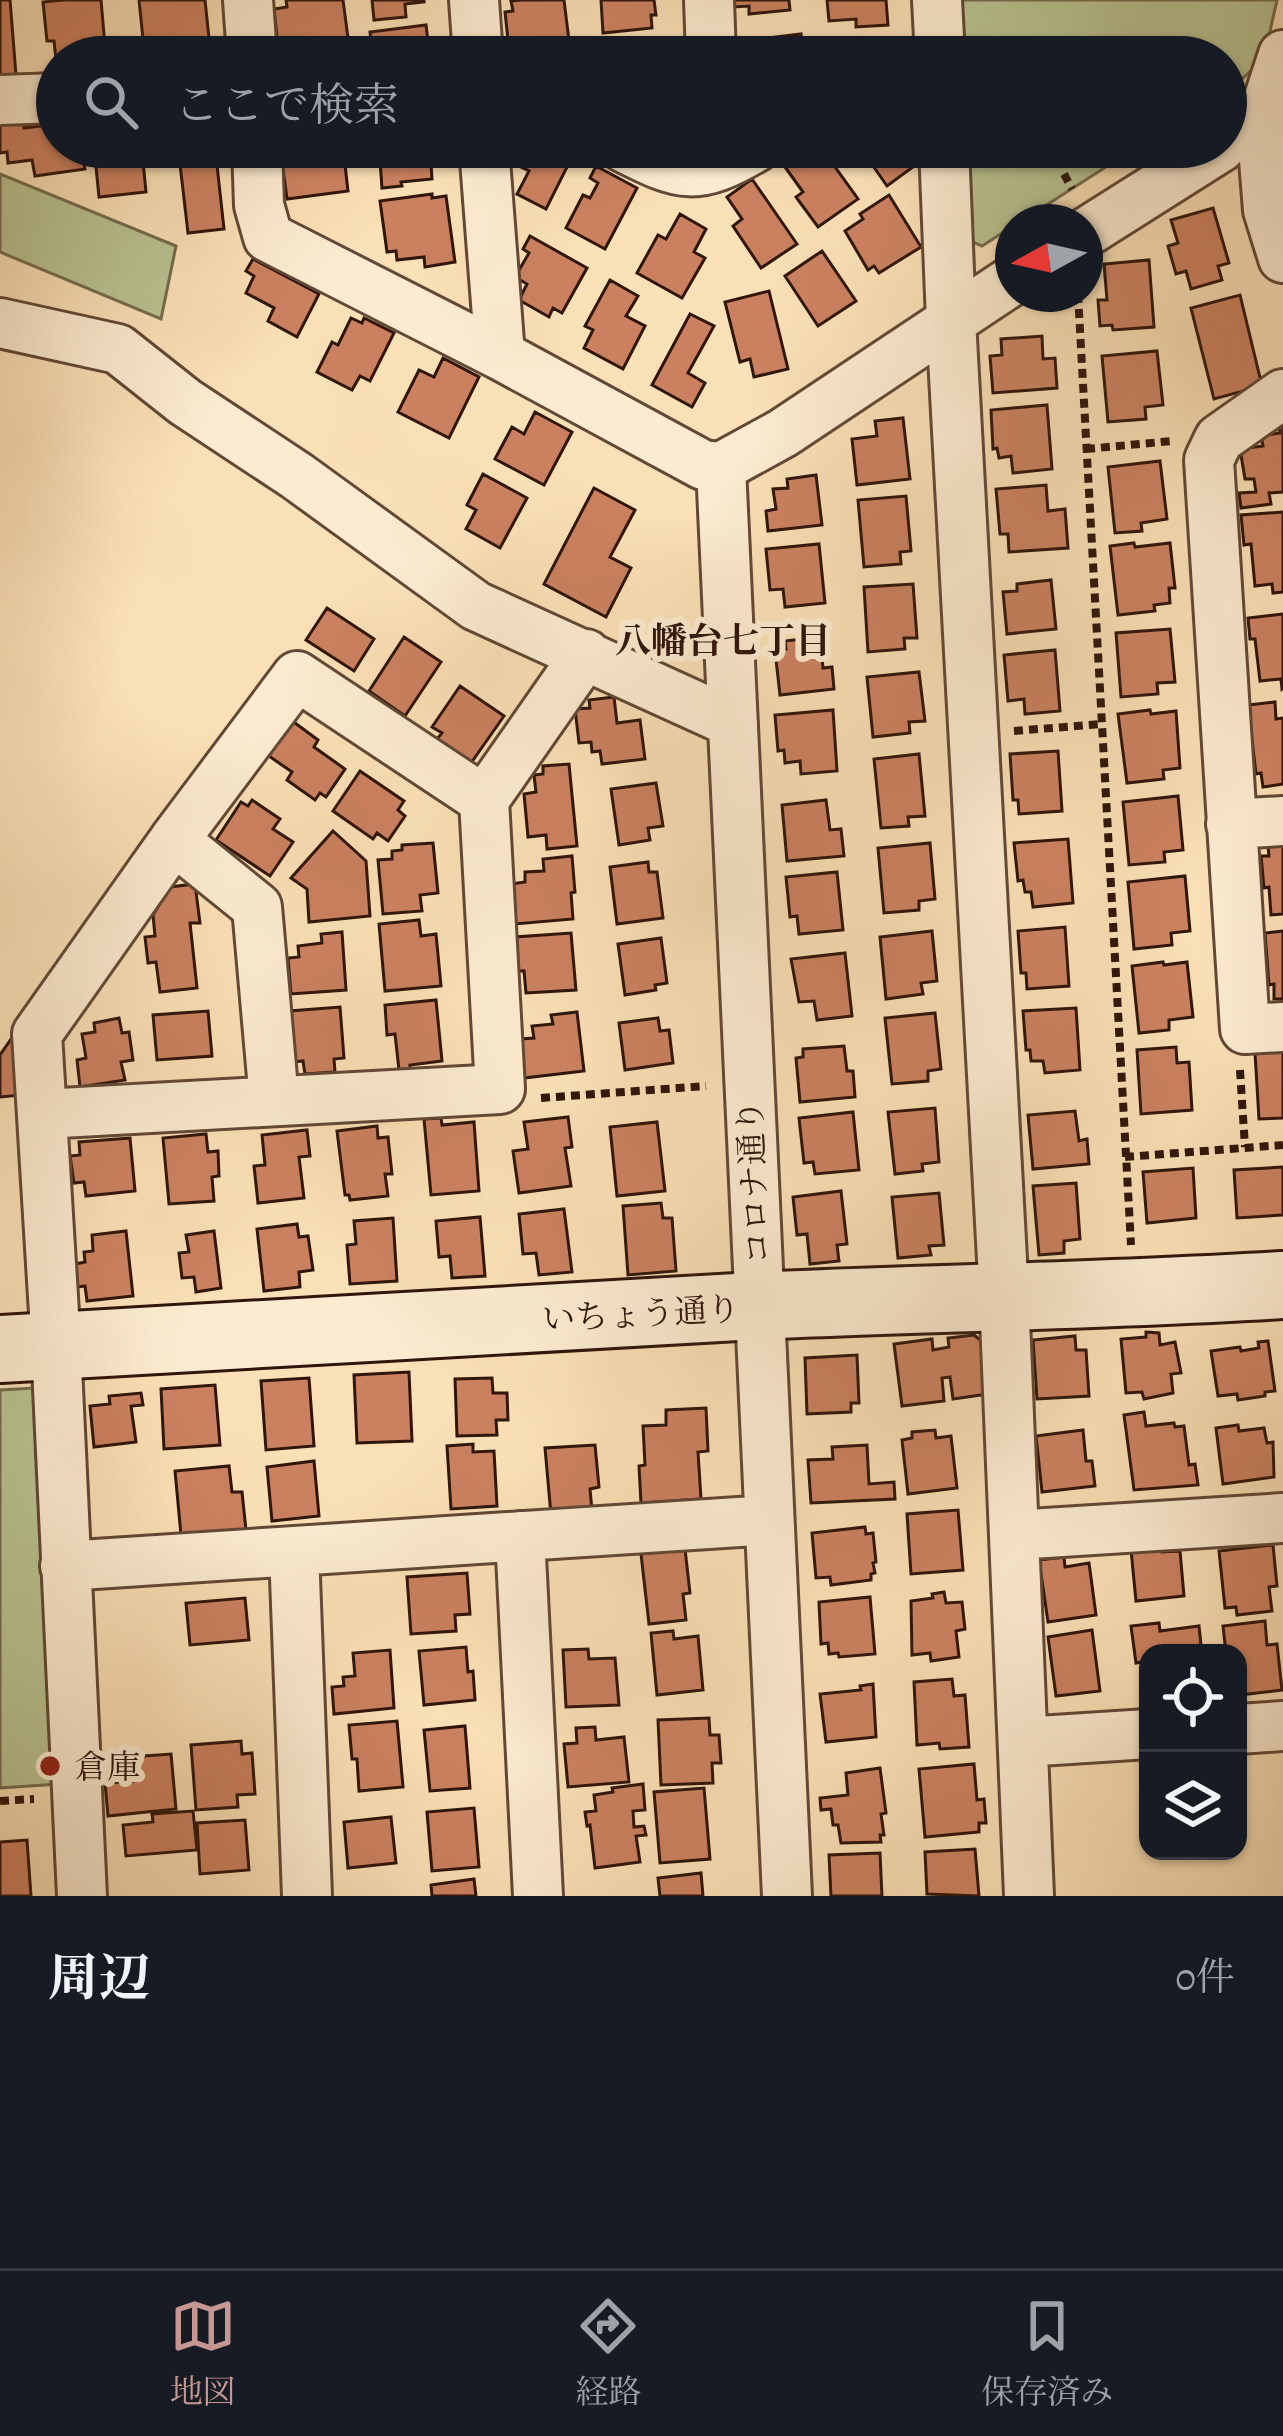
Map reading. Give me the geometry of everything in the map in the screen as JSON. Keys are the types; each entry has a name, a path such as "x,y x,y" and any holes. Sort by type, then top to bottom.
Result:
{"street":[{"path":"248,0 251,36"},
{"path":"474,0 477,36"},
{"path":"709,0 710,36"},
{"path":"1247,118 1283,55"},
{"path":"0,100 36,99"},
{"path":"1247,162 1283,257"},
{"path":"257,168 268,237 704,465 721,467 782,433 995,292"},
{"path":"486,168 500,355"},
{"path":"671,168 698,174 707,168"},
{"path":"945,168 1004,1295 1029,1896"},
{"path":"1094,204 1170,168"},
{"path":"0,322 118,349 476,606 733,723"},
{"path":"1283,394 1219,439 1210,460 1245,1029 1283,1027"},
{"name":"コロナ通り","path":"721,467 787,1896"},
{"path":"42,1114 500,1089 484,800 586,654"},
{"path":"82,1896 65,1796 65,1566 28,1347 42,1114 37,1034 296,676 484,800"},
{"path":"1231,824 1283,820"},
{"path":"175,840 257,907 274,1100"},
{"name":"いちょう通り","path":"28,1347 759,1306 1283,1285"},
{"path":"1014,1535 1283,1518"},
{"path":"65,1566 769,1520"},
{"path":"520,1536 538,1896"},
{"path":"294,1551 307,1896"},
{"path":"1247,1728 1283,1726"},
{"path":"1023,1742 1139,1735"}],"path":[{"path":"1064,174 1076,204"},
{"path":"1079,312 1132,1260"},
{"path":"1086,449 1192,440"},
{"path":"1014,731 1102,724"},
{"path":"1239,1068 1244,1147"},
{"path":"522,1099 718,1087"},
{"path":"1125,1157 1283,1145"},
{"path":"0,1801 65,1796"}],"green space":[{"path":"957,0 1277,0 1264,58 1247,74 1247,36 960,36"},
{"path":"966,168 1104,168 1048,204 995,204 995,238 982,246 970,241"},
{"path":"0,174 176,246 161,319 0,252"},
{"path":"34,1388 59,1784 0,1788 0,1390"}],"building":[{"path":"0,0 10,0 16,75 0,76"},
{"path":"101,0 104,36 46,36 43,2"},
{"path":"139,0 205,0 209,36 143,36"},
{"path":"286,0 343,0 348,36 277,36 274,9 287,7"},
{"path":"372,0 424,2 405,4 406,17 374,20"},
{"path":"564,0 568,36 508,36 505,12 513,11 511,1"},
{"path":"601,0 654,0 652,28 603,33"},
{"path":"733,0 789,0 790,10 749,14 749,6 733,7"},
{"path":"827,0 886,0 888,25 856,27 856,19 829,21"},
{"path":"426,25 427,36 370,36 370,32"},
{"path":"23,120 24,128 36,127 36,168 85,169 35,176 32,160 8,163 7,152 0,153 0,123"},
{"path":"96,168 144,168 146,192 99,197"},
{"path":"180,168 217,168 224,229 188,233"},
{"path":"283,168 345,168 348,191 287,199"},
{"path":"381,168 431,168 432,179 382,188"},
{"path":"523,168 566,168 546,209 517,194 529,171"},
{"path":"600,168 637,188 605,249 566,228 583,195 590,198 598,183 590,178"},
{"path":"786,168 836,168 858,199 818,227 796,197 803,192"},
{"path":"875,168 912,168 887,186"},
{"path":"752,179 797,244 761,268 733,226 742,219 727,197"},
{"path":"432,194 432,198 446,196 455,262 425,267 424,257 397,260 396,251 387,252 380,201"},
{"path":"889,195 921,247 879,273 874,266 868,270 845,231 863,219 860,214"},
{"path":"1213,208 1229,263 1218,266 1222,280 1191,289 1186,271 1176,274 1168,246 1178,243 1171,220"},
{"path":"680,214 706,229 694,252 705,258 682,298 637,273 658,235 666,239"},
{"path":"530,236 587,268 562,313 553,308 549,317 519,300 527,284 515,277 529,253 523,249"},
{"path":"822,251 856,301 818,326 785,276"},
{"path":"253,259 319,294 297,337 268,321 274,308 246,293 254,276 246,271"},
{"path":"1149,260 1154,327 1113,330 1112,325 1100,326 1099,312 1107,300 1104,264"},
{"path":"610,280 638,296 626,316 645,326 623,369 584,348 593,330 585,326"},
{"path":"769,291 788,369 754,377 750,359 740,362 725,302"},
{"path":"1240,295 1262,386 1214,399 1191,308"},
{"path":"690,314 714,326 688,373 705,383 692,407 652,385"},
{"path":"351,318 362,323 364,318 394,333 370,381 360,376 352,390 317,372"},
{"path":"1042,336 1043,359 1055,358 1057,388 993,393 990,356 1002,355 1001,339"},
{"path":"1157,351 1163,405 1145,407 1146,419 1108,422 1102,356"},
{"path":"443,358 479,377 449,438 398,412 419,370 434,377"},
{"path":"1047,405 1052,469 1013,473 1011,456 999,458 997,448 993,449 991,410"},
{"path":"535,412 572,432 544,485 495,459 512,427 524,434"},
{"path":"903,418 910,479 857,485 852,439 877,436 875,421"},
{"path":"1283,425 1283,492 1269,493 1271,504 1241,508 1239,493 1256,492 1254,479 1245,479 1240,449 1263,446 1261,436 1280,433"},
{"path":"1160,461 1167,519 1141,523 1142,531 1115,533 1108,467"},
{"path":"483,474 527,498 500,548 466,529 476,510 467,505"},
{"path":"816,475 822,525 768,531 766,511 776,509 773,489 788,488 787,479"},
{"path":"1046,485 1048,511 1065,509 1068,548 1009,552 1008,534 1000,534 996,489"},
{"path":"594,488 635,510 610,557 631,568 606,617 544,584"},
{"path":"906,496 911,551 900,552 901,564 864,567 858,500"},
{"path":"1283,512 1283,592 1273,593 1272,584 1255,586 1251,544 1244,545 1241,515"},
{"path":"1134,543 1135,547 1170,543 1175,588 1169,588 1170,603 1154,605 1155,611 1118,615 1110,546"},
{"path":"819,544 825,603 785,607 783,589 770,590 766,549"},
{"path":"1051,580 1056,629 1007,634 1003,592 1017,591 1017,584"},
{"path":"913,584 917,638 904,638 905,649 868,652 864,587"},
{"path":"327,608 374,639 354,671 306,640"},
{"path":"1283,614 1282,689 1281,679 1260,681 1248,618"},
{"path":"1170,629 1175,682 1157,683 1158,694 1121,697 1116,633"},
{"path":"404,637 441,662 405,716 369,691"},
{"path":"820,637 823,668 832,667 834,689 780,695 775,651 786,649 785,641"},
{"path":"1055,650 1060,711 1025,714 1024,699 1008,701 1004,655"},
{"path":"919,672 925,721 909,722 910,733 873,737 867,677"},
{"path":"460,686 504,716 471,763 437,739 442,733 432,727"},
{"path":"614,697 617,723 640,720 645,759 602,764 600,751 592,752 591,742 579,743 575,709 590,708 589,700"},
{"path":"1275,702 1276,719 1283,718 1283,784 1263,787 1261,773 1256,774 1248,705"},
{"path":"833,710 837,771 801,774 800,761 785,763 784,750 778,751 775,715"},
{"path":"1150,710 1151,714 1176,711 1180,768 1163,770 1164,779 1127,783 1118,714"},
{"path":"291,720 318,740 314,747 345,769 326,797 320,793 315,800 287,780 292,772 266,754"},
{"path":"1058,751 1062,811 1019,814 1018,800 1013,800 1010,754"},
{"path":"919,754 925,816 908,817 909,826 881,828 874,759"},
{"path":"569,764 577,846 547,849 546,835 528,837 524,794 536,792 534,775 543,774 543,766"},
{"path":"360,771 404,801 398,810 405,816 388,841 377,833 373,839 333,811"},
{"path":"656,783 663,826 648,828 650,840 619,845 611,789"},
{"path":"1178,796 1183,850 1164,852 1165,862 1129,865 1123,802"},
{"path":"252,800 280,819 273,829 293,842 270,876 216,840 241,802 248,806"},
{"path":"826,800 830,830 841,829 844,856 787,861 782,805"},
{"path":"333,831 366,861 370,916 309,922 307,889 291,878"},
{"path":"1068,839 1073,903 1033,907 1031,892 1025,892 1023,880 1018,881 1014,843"},
{"path":"433,843 438,893 420,895 422,911 383,914 378,860 392,859 392,851 402,850 402,845"},
{"path":"930,843 935,899 919,901 919,910 884,913 878,848"},
{"path":"1283,845 1283,914 1271,915 1261,856 1269,856 1268,846"},
{"path":"572,856 573,919 515,924 511,884 525,882 525,872 544,871 543,859"},
{"path":"648,862 649,872 657,872 663,918 617,924 610,867"},
{"path":"837,872 843,930 799,934 797,916 790,917 786,877"},
{"path":"1185,876 1190,931 1171,933 1172,945 1134,949 1128,882"},
{"path":"195,884 200,923 190,923 197,988 160,992 156,962 148,963 145,937 155,936 153,915 170,887"},
{"path":"419,920 421,936 436,934 441,986 385,991 379,924"},
{"path":"1065,927 1069,986 1027,989 1018,931"},
{"path":"932,931 937,981 921,983 923,994 886,999 880,937"},
{"path":"1283,931 1283,999 1274,999 1265,933"},
{"path":"342,932 346,990 291,994 288,958 299,957 298,946 322,943 321,934"},
{"path":"571,933 576,990 526,993 524,971 517,971 515,937"},
{"path":"661,938 667,983 655,985 656,990 625,995 618,944"},
{"path":"845,953 852,1016 817,1020 814,1001 799,1002 791,959"},
{"path":"1187,962 1193,1017 1169,1020 1169,1030 1139,1033 1132,966"},
{"path":"436,1000 442,1061 399,1070 395,1034 387,1035 385,1005"},
{"path":"340,1007 344,1058 334,1059 335,1072 305,1074 303,1061 293,1062 290,1011"},
{"path":"1076,1008 1080,1070 1045,1073 1043,1061 1031,1061 1030,1050 1026,1050 1023,1011"},
{"path":"208,1011 212,1056 157,1060 153,1015"},
{"path":"577,1012 584,1071 524,1078 520,1039 534,1038 532,1026 553,1024 551,1015"},
{"path":"935,1013 941,1069 928,1071 928,1081 892,1084 885,1018"},
{"path":"119,1018 122,1033 129,1032 133,1060 121,1062 125,1080 80,1087 77,1060 86,1058 82,1034 95,1032 94,1023"},
{"path":"658,1018 660,1031 669,1030 673,1063 625,1070 619,1023"},
{"path":"16,1032 22,1095 0,1097 0,1055"},
{"path":"844,1046 855,1097 800,1102 796,1058 803,1057 803,1049"},
{"path":"1176,1047 1177,1063 1189,1062 1192,1110 1141,1114 1137,1050"},
{"path":"1283,1051 1283,1118 1259,1119 1255,1053"},
{"path":"935,1108 939,1162 922,1164 923,1171 895,1174 888,1112"},
{"path":"1075,1111 1079,1141 1087,1139 1089,1164 1033,1169 1028,1115"},
{"path":"853,1112 859,1170 815,1174 813,1162 804,1163 799,1118"},
{"path":"568,1117 572,1147 565,1148 571,1186 519,1193 513,1151 528,1149 524,1122"},
{"path":"441,1118 442,1125 474,1122 479,1191 431,1195 424,1119"},
{"path":"657,1122 665,1191 617,1196 610,1127"},
{"path":"377,1126 378,1138 388,1137 392,1174 385,1174 388,1196 350,1200 345,1195 337,1131"},
{"path":"307,1130 310,1156 299,1157 304,1198 258,1203 254,1166 265,1165 262,1135"},
{"path":"206,1134 208,1152 218,1151 219,1176 212,1177 214,1201 169,1204 163,1138"},
{"path":"130,1138 135,1191 86,1196 84,1182 74,1183 70,1156 80,1155 79,1142"},
{"path":"1283,1167 1283,1215 1237,1218 1234,1170"},
{"path":"1193,1168 1196,1218 1147,1223 1143,1172"},
{"path":"1076,1183 1080,1239 1064,1241 1064,1253 1039,1255 1033,1186"},
{"path":"841,1191 847,1244 837,1245 839,1261 810,1264 807,1234 797,1235 793,1197"},
{"path":"939,1193 944,1245 929,1246 931,1255 898,1258 892,1197"},
{"path":"661,1203 663,1218 672,1218 676,1271 628,1275 623,1206"},
{"path":"564,1209 572,1272 539,1275 536,1253 523,1254 519,1214"},
{"path":"480,1217 485,1276 452,1278 450,1256 439,1257 436,1221"},
{"path":"393,1218 397,1281 350,1284 347,1245 356,1244 354,1221"},
{"path":"297,1224 299,1237 308,1236 313,1270 299,1272 300,1287 264,1291 257,1229"},
{"path":"126,1231 133,1296 87,1301 85,1286 77,1287 75,1264 85,1262 84,1252 93,1251 92,1235"},
{"path":"214,1231 221,1288 196,1292 194,1277 182,1278 179,1253 189,1252 186,1235"},
{"path":"1146,1332 1159,1333 1160,1345 1175,1342 1181,1373 1171,1374 1173,1393 1144,1399 1142,1392 1126,1393 1121,1339 1146,1337"},
{"path":"974,1335 984,1343 988,1394 953,1399 950,1377 942,1378 944,1401 902,1406 894,1344 932,1339 933,1350 949,1347 948,1338"},
{"path":"1075,1336 1076,1350 1086,1350 1089,1396 1037,1399 1033,1340"},
{"path":"1268,1341 1275,1391 1238,1400 1237,1394 1218,1396 1211,1351 1259,1348 1258,1342"},
{"path":"857,1355 859,1403 851,1403 851,1412 807,1414 805,1358"},
{"path":"409,1372 412,1441 357,1443 354,1375"},
{"path":"309,1378 314,1446 266,1450 261,1381"},
{"path":"492,1378 493,1393 507,1393 508,1420 496,1420 497,1435 457,1436 455,1379"},
{"path":"215,1385 220,1445 164,1449 161,1389"},
{"path":"141,1393 143,1405 131,1406 136,1442 94,1447 90,1406 110,1404 109,1396"},
{"path":"706,1408 708,1451 698,1452 701,1499 641,1503 643,1426 666,1425 666,1410"},
{"path":"1144,1412 1146,1426 1184,1426 1189,1465 1195,1464 1198,1485 1134,1490 1124,1415"},
{"path":"1238,1425 1239,1431 1264,1428 1267,1443 1273,1442 1274,1477 1223,1484 1216,1428"},
{"path":"935,1430 936,1438 951,1436 957,1488 908,1494 902,1440 912,1438 912,1432"},
{"path":"1083,1430 1095,1486 1042,1492 1036,1436"},
{"path":"473,1444 473,1452 494,1451 497,1506 451,1509 447,1446"},
{"path":"595,1445 599,1487 590,1489 592,1511 551,1515 545,1448"},
{"path":"867,1445 869,1484 894,1482 895,1499 811,1503 808,1460 833,1459 832,1447"},
{"path":"314,1461 319,1516 272,1521 267,1467"},
{"path":"229,1466 232,1492 242,1492 246,1530 181,1535 175,1471"},
{"path":"958,1510 963,1570 911,1574 907,1514"},
{"path":"865,1527 866,1534 873,1533 876,1562 871,1580 831,1585 830,1577 816,1578 812,1533"},
{"path":"1160,1540 1162,1552 1180,1551 1184,1596 1136,1601 1131,1550"},
{"path":"1273,1545 1277,1586 1269,1587 1272,1611 1237,1615 1236,1607 1225,1608 1219,1551"},
{"path":"685,1549 690,1593 683,1594 686,1620 649,1624 641,1554"},
{"path":"1064,1557 1065,1567 1089,1563 1096,1615 1048,1622 1039,1560"},
{"path":"467,1573 470,1614 455,1615 456,1631 411,1634 407,1577"},
{"path":"944,1592 946,1603 962,1602 965,1629 956,1631 959,1657 931,1661 930,1653 912,1655 911,1601"},
{"path":"870,1597 875,1654 829,1654 828,1643 821,1644 819,1602"},
{"path":"245,1598 249,1640 190,1645 186,1603"},
{"path":"1265,1621 1267,1645 1277,1644 1282,1690 1247,1694 1247,1644 1225,1644 1223,1626"},
{"path":"1159,1623 1160,1631 1199,1626 1201,1644 1139,1644 1136,1663 1131,1626"},
{"path":"1092,1630 1100,1691 1056,1696 1048,1637"},
{"path":"673,1631 674,1639 698,1636 703,1690 657,1695 651,1633"},
{"path":"466,1647 475,1700 424,1705 419,1651"},
{"path":"588,1649 589,1659 615,1658 619,1705 566,1707 563,1650"},
{"path":"390,1650 394,1708 334,1714 332,1687 344,1686 343,1677 355,1676 353,1653"},
{"path":"952,1679 954,1696 965,1695 969,1747 917,1745 914,1682"},
{"path":"873,1684 876,1737 826,1742 820,1694 861,1690 860,1686"},
{"path":"709,1718 710,1735 719,1735 721,1763 712,1763 713,1783 661,1785 658,1720"},
{"path":"397,1721 403,1787 359,1791 349,1725"},
{"path":"465,1726 470,1788 430,1791 424,1730"},
{"path":"595,1727 596,1740 624,1737 629,1782 568,1787 564,1744 577,1743 576,1728"},
{"path":"241,1741 242,1754 252,1753 255,1794 237,1795 238,1807 196,1810 191,1745"},
{"path":"171,1754 176,1809 108,1816 105,1783 133,1781 131,1757"},
{"path":"974,1764 977,1800 984,1799 986,1823 979,1823 979,1832 925,1837 919,1769"},
{"path":"880,1768 886,1813 881,1814 881,1842 841,1843 831,1809 821,1810 820,1798 848,1795 846,1773"},
{"path":"643,1784 645,1810 633,1811 634,1827 644,1826 646,1835 636,1836 640,1862 595,1868 585,1812 596,1811 594,1795"},
{"path":"704,1788 710,1859 660,1863 654,1792"},
{"path":"474,1808 479,1867 432,1871 427,1812"},
{"path":"193,1811 197,1850 126,1856 123,1825 153,1822 152,1814"},
{"path":"391,1817 396,1863 348,1868 344,1822"},
{"path":"245,1820 249,1870 200,1874 197,1823"},
{"path":"27,1840 31,1896 0,1896 0,1842"},
{"path":"975,1849 979,1896 927,1894 925,1852"},
{"path":"880,1853 882,1896 831,1896 829,1855"},
{"path":"701,1873 703,1896 660,1896 658,1878"},
{"path":"474,1879 476,1896 432,1896 431,1885"}],"place":[{"name":"倉庫","path":"50,1766"}],"district":[{"name":"八幡台七丁目","path":"723,640"}]}
